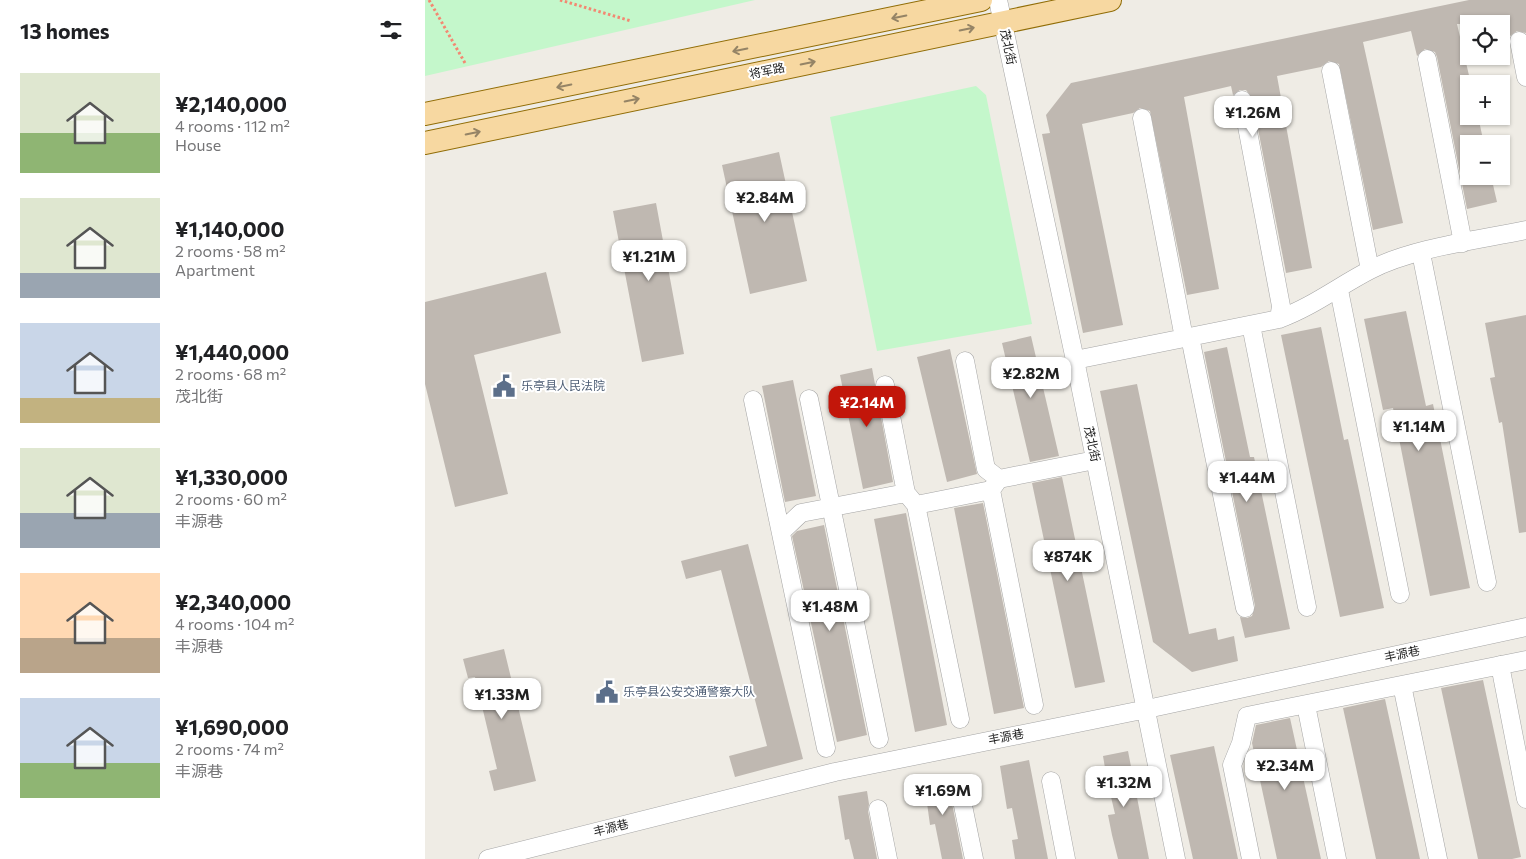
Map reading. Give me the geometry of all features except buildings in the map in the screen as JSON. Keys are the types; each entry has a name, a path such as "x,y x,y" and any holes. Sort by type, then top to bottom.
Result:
{"main road":[{"path":"425,114 981,0"},
{"name":"将军路","path":"425,143 1110,0"}],"street":[{"name":"茂北街","path":"998,0 1075,360 1176,859"},
{"path":"1519,40 1526,77"},
{"path":"1427,59 1463,243"},
{"path":"1331,71 1370,270"},
{"path":"1242,100 1281,306 1279,319"},
{"path":"1142,118 1245,608"},
{"path":"1075,360 1279,319 1299,312 1370,270 1421,253 1526,230"},
{"path":"1421,253 1487,582"},
{"path":"1339,290 1400,594"},
{"path":"1251,325 1307,607"},
{"path":"965,361 986,470 995,484 1033,705"},
{"path":"885,386 960,719"},
{"path":"809,399 879,739"},
{"path":"753,400 826,748"},
{"path":"781,532 801,513 831,507 911,499 995,484 1095,460"},
{"name":"丰源巷","path":"488,859 835,772 1147,709 1526,627"},
{"path":"1251,859 1232,764 1241,744 1247,716 1526,660"},
{"path":"1500,665 1526,799"},
{"path":"1402,685 1438,859"},
{"path":"1306,705 1337,859"},
{"path":"1051,781 1066,859"},
{"path":"960,791 974,859"},
{"path":"878,809 888,859"}],"path":[{"path":"429,0 465,64"},
{"path":"560,0 631,21"}],"green space":[{"path":"425,0 755,0 425,76"},
{"path":"976,86 986,95 1032,324 877,351 830,117"}],"place":[{"name":"乐亭县人民法院","path":"504,386"},
{"name":"乐亭县公安交通警察大队","path":"607,692"}]}
